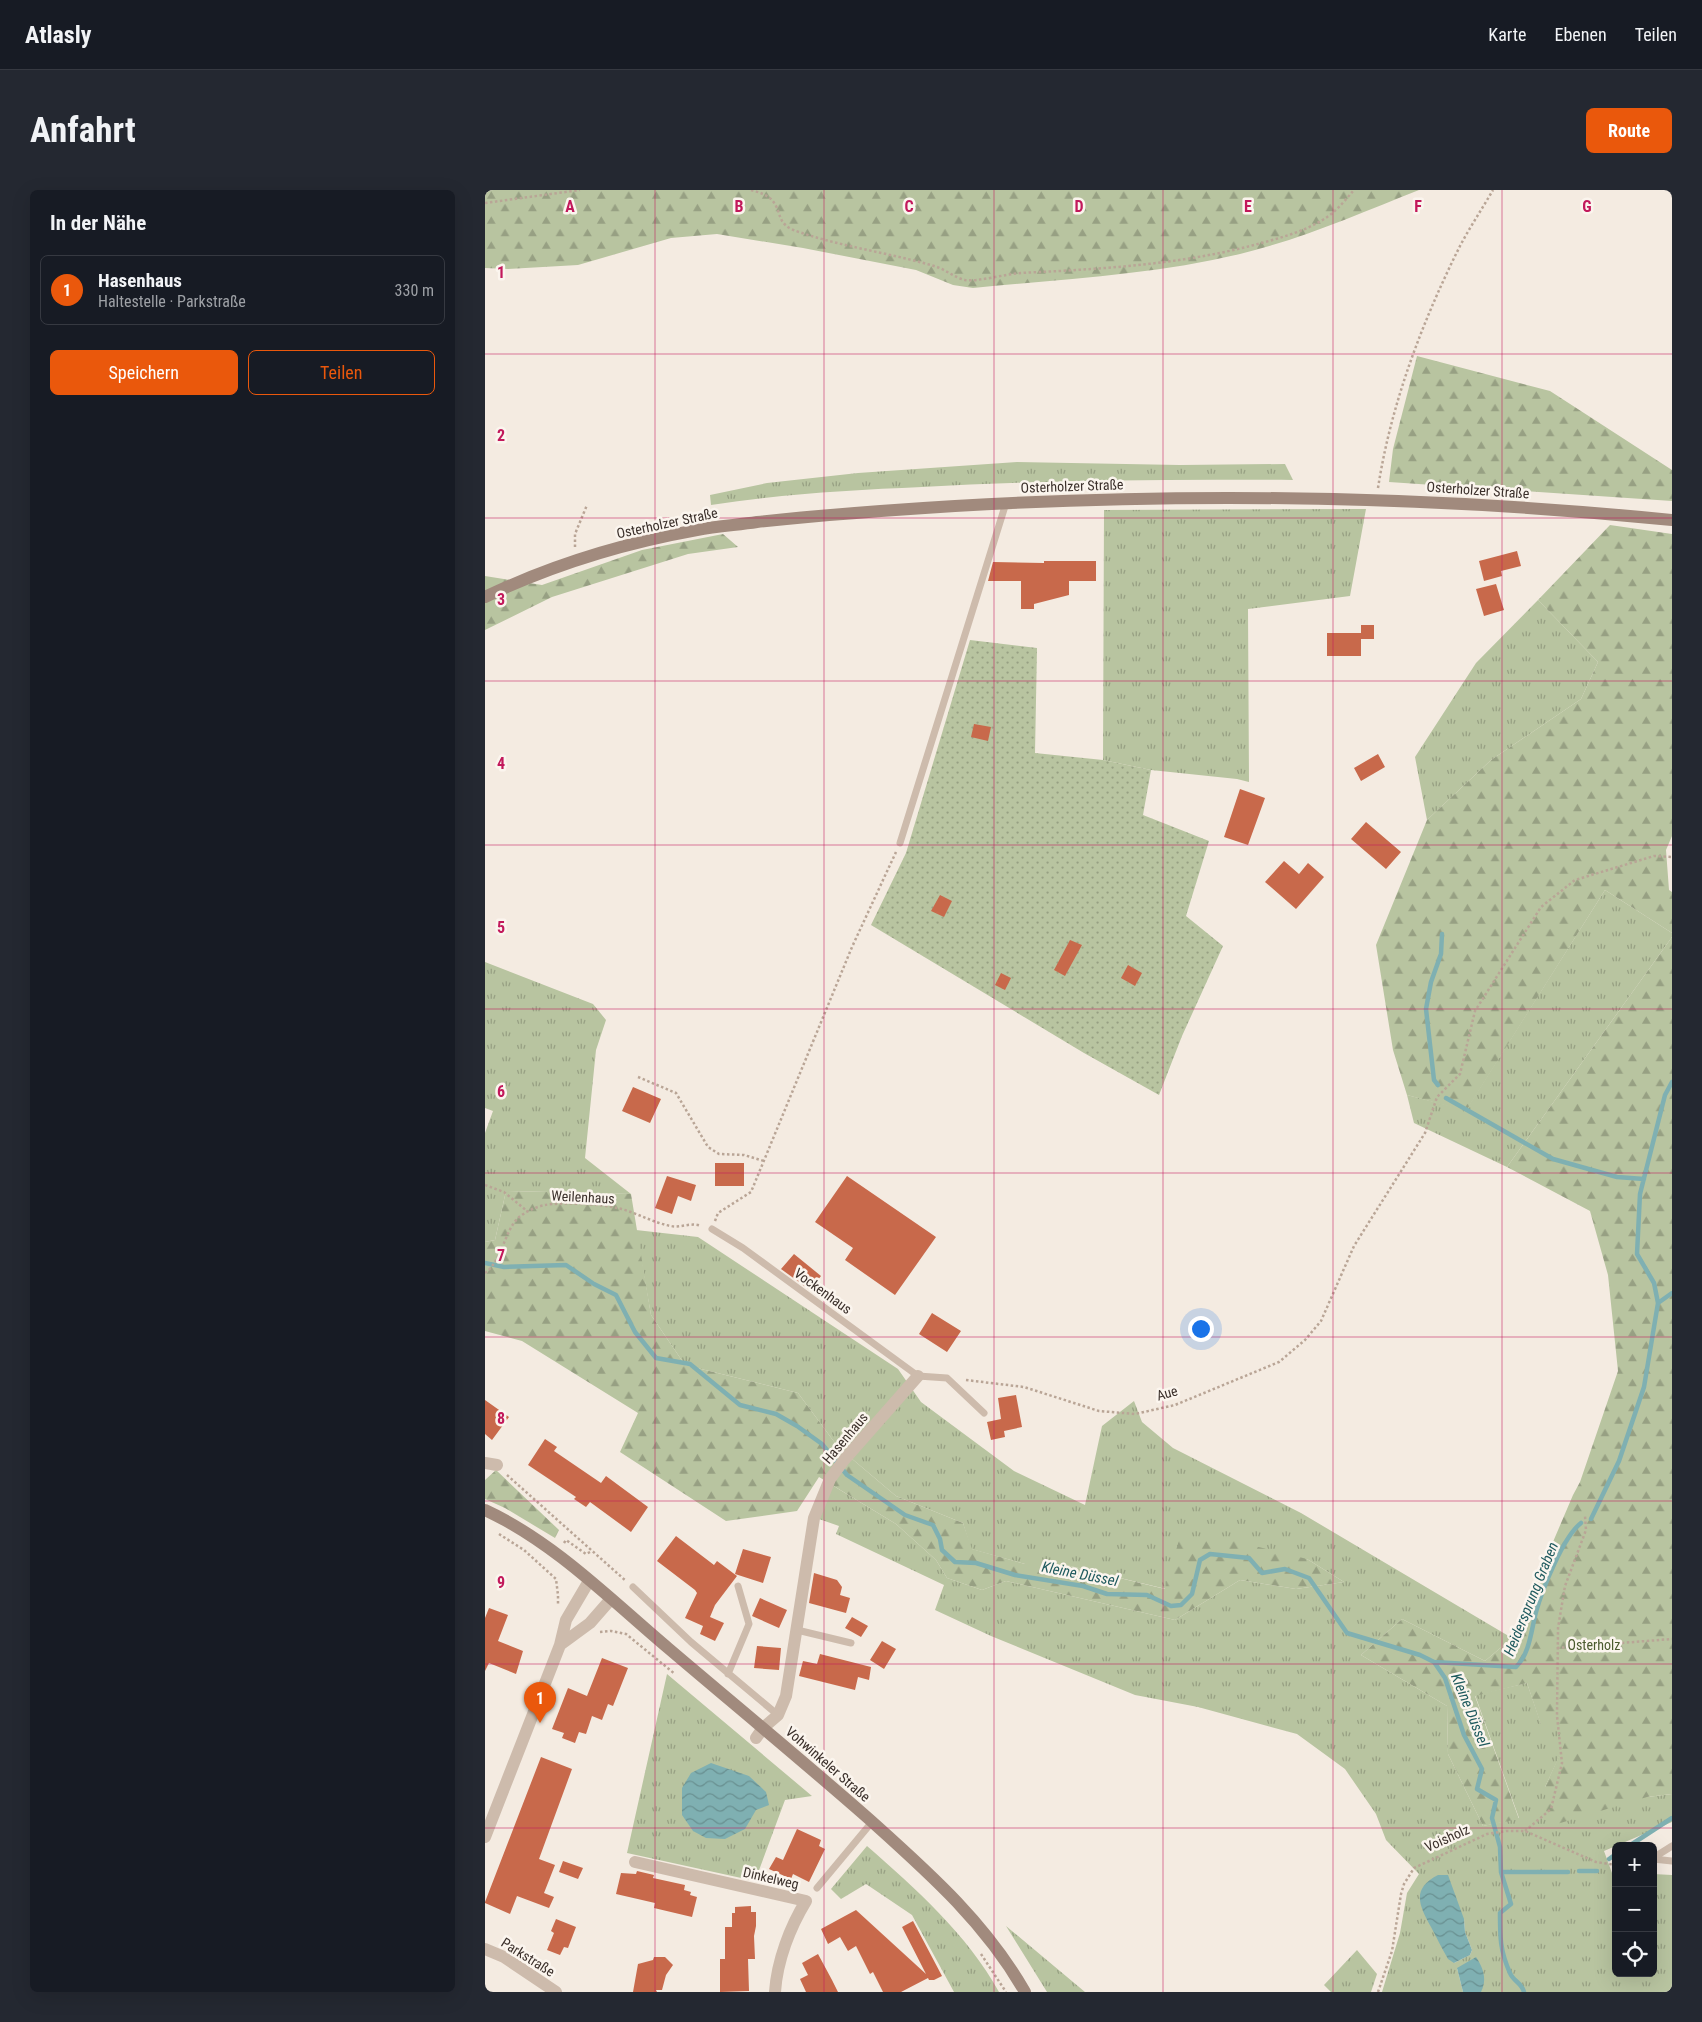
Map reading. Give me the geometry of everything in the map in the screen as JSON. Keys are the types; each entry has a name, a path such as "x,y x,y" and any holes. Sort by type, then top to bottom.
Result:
{"main road":[{"name":"Osterholzer Straße","path":"485,597 514,584 580,560 637,542 699,529 831,514 1006,503 1186,498 1382,499 1607,513 1672,520"},
{"name":"Vohwinkeler Straße","path":"485,1510 502,1518 557,1555 589,1581 759,1733 872,1822 924,1867 962,1906 996,1948 1025,1992"}],"street":[{"name":"Hasenhaus","path":"759,1733 778,1715 787,1696 813,1518 830,1479 843,1460 918,1376"},
{"path":"485,1837 560,1644 566,1620 589,1581"},
{"path":"560,1644 590,1623 611,1599"},
{"name":"Dinkelweg","path":"635,1862 806,1901 787,1939 775,1983 775,1992"},
{"name":"Parkstraße","path":"485,1949 504,1957 556,1992"}],"lane":[{"path":"900,844 1006,503"},
{"name":"Vockenhaus","path":"712,1229 743,1248 918,1376"},
{"path":"918,1376 947,1378 984,1413"},
{"path":"728,1674 749,1624 738,1586"},
{"name":"Vohwinkeler Straße","path":"633,1587 728,1674 778,1715"},
{"path":"797,1630 851,1643"},
{"name":"Dinkelweg","path":"817,1888 872,1822"},
{"path":"1657,1855 1672,1846"},
{"path":"1657,1859 1672,1861"}],"path":[{"path":"485,203 580,190"},
{"path":"751,190 762,193 772,200 782,224 796,231 829,241 935,266 963,279 971,280 1011,273 1100,269 1184,260 1222,253 1271,241 1308,228 1331,214 1354,190"},
{"path":"1382,499 1378,489 1384,452 1407,372 1456,254 1493,190"},
{"path":"580,560 575,548 575,534 587,506"},
{"path":"712,1229 718,1213 751,1192 852,947 900,844"},
{"name":"Aue","path":"947,1378 1024,1387 1099,1411 1135,1414 1175,1405 1279,1362 1305,1340 1321,1321 1354,1246 1425,1133 1437,1097 1460,1074 1475,1011 1541,907 1575,880 1654,856 1672,857"},
{"path":"638,1077 676,1093 707,1147 719,1154 744,1155 765,1161"},
{"path":"485,1185 504,1192 527,1211 516,1220 500,1252 489,1270 485,1273"},
{"name":"Weilenhaus","path":"527,1211 545,1205 600,1205 618,1208 672,1226 697,1224 712,1229"},
{"path":"491,1464 633,1587"},
{"path":"1525,1831 1551,1809 1562,1763 1557,1716 1559,1611 1565,1586 1587,1530 1585,1516"},
{"path":"493,1531 524,1550 556,1579 558,1595 557,1617 566,1620"},
{"path":"590,1623 597,1633 611,1631 626,1634"},
{"path":"1557,1648 1672,1639"},
{"name":"Voisholz","path":"1379,1992 1392,1951 1401,1894 1413,1868 1487,1834 1506,1831 1525,1831 1596,1862 1612,1864"},
{"path":"978,1949 1006,1992"}],"green space":[{"path":"485,190 1419,190 1309,233 1240,254 1141,272 973,288 953,285 916,270 803,248 717,234 671,238 578,265 508,269 485,268"},
{"path":"1417,356 1550,391 1672,470 1672,501 1389,482 1393,449"},
{"path":"1017,462 1180,465 1285,464 1293,480 1108,480 968,485 817,493 711,505 710,495 767,483 858,473"},
{"path":"1366,509 1350,596 1248,609 1249,782 1237,779 1151,770 1103,760 1104,510"},
{"path":"1610,525 1672,534 1672,836 1666,850 1669,890 1672,892 1672,933 1605,890 1466,1111 1407,1095 1393,1050 1376,945 1427,820 1491,760 1581,699 1598,662 1538,600"},
{"path":"723,534 738,547 688,554 552,597 485,630 485,576 542,585 642,550"},
{"path":"1538,600 1598,662 1581,699 1491,760 1427,820 1415,757 1476,663"},
{"path":"970,640 1037,648 1035,753 1103,760 1151,770 1143,815 1209,841 1186,916 1223,946 1182,1036 1159,1095 1084,1053 871,925 906,853"},
{"path":"1605,890 1672,933 1672,937 1507,1167 1414,1123 1407,1095 1466,1110"},
{"name":"Osterholz","path":"1672,937 1672,1794 1647,1797 1547,1827 1545,1787 1573,1725 1541,1725 1527,1683 1475,1696 1519,1819 1483,1826 1448,1754 1447,1706 1361,1655 1402,1619 1485,1661 1512,1638 1580,1482 1618,1371 1608,1275 1590,1211 1507,1167"},
{"path":"485,962 593,1004 606,1020 596,1050 585,1158 631,1194 506,1191 495,1240 485,1242 485,1133 493,1111 485,1108"},
{"path":"506,1191 631,1194 651,1315 685,1365 798,1393 838,1447 896,1496 963,1523 972,1549 1025,1564 1062,1564 1165,1589 1179,1540 1226,1539 1307,1559 1344,1582 1296,1589 1240,1580 1175,1620 1006,1581 982,1590 947,1578 936,1560 896,1524 819,1477 797,1511 726,1521 620,1452 638,1413 522,1341 485,1331 485,1242 495,1240"},
{"path":"636,1230 698,1237 898,1369 921,1402 1014,1471 1085,1505 1102,1426 1134,1401 1142,1422 1173,1448 1301,1513 1512,1638 1485,1661 1402,1619 1361,1655 1447,1706 1448,1754 1483,1826 1519,1818 1475,1695 1527,1683 1541,1724 1574,1725 1545,1787 1647,1797 1672,1794 1672,1822 1625,1842 1612,1842 1612,1848 1604,1851 1612,1873 1612,1977 1657,1977 1657,1874 1672,1875 1672,1992 1481,1992 1457,1968 1463,1992 1382,1992 1400,1933 1407,1893 1419,1874 1386,1840 1376,1814 1345,1769 1297,1734 1198,1707 1135,1695 991,1636 935,1610 944,1585 836,1534 839,1526 819,1519 832,1485 896,1524 936,1560 947,1578 982,1590 1006,1581 1175,1620 1240,1580 1296,1589 1344,1582 1307,1559 1166,1589 1062,1564 1025,1564 971,1549 963,1523 896,1496 838,1447 798,1393 685,1365 651,1315","holes":["1464,1919 1465,1932 1472,1950 1470,1955 1454,1963"]},
{"path":"496,1470 559,1530 555,1538 505,1508 485,1499 485,1480"},
{"path":"667,1674 812,1796 785,1800 755,1881 627,1853"},
{"path":"867,1846 939,1913 972,1951 999,1992 954,1992 912,1915 866,1884 841,1899 831,1889"},
{"path":"1006,1926 1085,1992 1047,1992"},
{"path":"1357,1950 1377,1974 1371,1992 1331,1992 1324,1985"}],"water":[{"path":"711,1763 749,1776 766,1792 769,1805 756,1810 745,1829 725,1839 706,1838 693,1831 682,1815 682,1788 691,1773"},
{"path":"1438,1875 1448,1875 1464,1919 1465,1932 1472,1950 1470,1955 1454,1963 1448,1959 1421,1905 1420,1898 1424,1886 1429,1880"},
{"path":"1476,1957 1484,1975 1483,1988 1481,1992 1463,1992 1457,1968"}],"building":[{"path":"1517,551 1521,566 1501,571 1502,576 1484,581 1479,561"},
{"path":"1044,561 1096,561 1096,581 1069,581 1069,595 1034,604 1034,609 1021,609 1021,581 988,581 993,562 1044,563"},
{"path":"1496,584 1504,610 1484,616 1476,589"},
{"path":"1361,625 1374,625 1374,639 1361,639 1361,656 1327,656 1327,633 1361,633"},
{"path":"974,724 991,727 988,741 971,737"},
{"path":"1378,754 1385,767 1361,781 1354,768"},
{"path":"1240,789 1265,798 1248,845 1224,837"},
{"path":"1366,822 1401,852 1386,869 1351,839"},
{"path":"1284,861 1299,874 1308,863 1324,877 1296,909 1265,882"},
{"path":"940,895 952,901 944,917 931,911"},
{"path":"1070,940 1082,945 1065,976 1054,970"},
{"path":"1128,965 1142,973 1135,986 1121,978"},
{"path":"1001,973 1011,978 1005,990 995,985"},
{"path":"633,1087 661,1099 650,1123 622,1111"},
{"path":"715,1163 744,1163 744,1186 715,1186"},
{"path":"667,1176 696,1185 691,1201 678,1196 672,1214 655,1208"},
{"path":"847,1176 936,1237 895,1295 845,1260 853,1248 815,1222"},
{"path":"794,1254 821,1276 810,1290 781,1269"},
{"path":"932,1313 961,1331 947,1352 919,1334"},
{"path":"1016,1395 1022,1427 1004,1431 1005,1437 991,1440 987,1422 1001,1419 998,1398"},
{"path":"485,1400 509,1417 492,1440 485,1434"},
{"path":"545,1439 557,1447 554,1451 601,1483 606,1476 648,1507 631,1532 590,1502 586,1507 574,1499 576,1497 528,1465"},
{"path":"676,1536 714,1565 717,1561 737,1576 715,1605 710,1617 724,1623 715,1641 700,1634 703,1626 685,1618 697,1593 695,1590 657,1561"},
{"path":"743,1549 771,1557 763,1583 735,1574"},
{"path":"814,1573 837,1580 842,1587 840,1595 850,1598 846,1613 809,1603"},
{"path":"760,1598 787,1610 779,1628 752,1616"},
{"path":"489,1608 508,1615 498,1641 523,1651 516,1674 489,1663 485,1671 485,1618"},
{"path":"852,1617 868,1626 861,1637 845,1628"},
{"path":"882,1641 896,1649 884,1669 870,1660"},
{"path":"757,1646 781,1648 779,1670 754,1668"},
{"path":"820,1654 871,1667 869,1680 858,1677 855,1690 799,1676 803,1661 817,1664"},
{"path":"602,1658 628,1668 613,1706 608,1704 602,1720 592,1716 586,1734 579,1732 575,1743 562,1738 564,1733 552,1729 568,1688 587,1696"},
{"path":"541,1757 572,1769 539,1859 555,1865 544,1893 554,1897 549,1908 517,1896 510,1914 485,1902"},
{"path":"797,1829 821,1840 819,1846 825,1849 809,1882 793,1874 791,1879 769,1869 776,1857 783,1860"},
{"path":"563,1861 583,1868 578,1879 559,1872"},
{"path":"637,1871 654,1875 653,1878 685,1885 684,1890 691,1892 690,1895 697,1897 692,1917 654,1908 655,1903 616,1894 621,1873 636,1874"},
{"path":"751,1906 751,1912 756,1912 756,1926 754,1936 755,1959 748,1959 749,1991 720,1992 720,1959 725,1959 725,1927 732,1927 732,1913 735,1913 735,1907"},
{"path":"856,1910 926,1974 902,1927 913,1921 942,1976 934,1980 929,1980 928,1978 901,1992 883,1992 873,1972 870,1974 856,1946 848,1951 840,1937 828,1944 821,1929"},
{"path":"556,1919 576,1927 568,1948 564,1947 560,1955 547,1950 554,1933 551,1931"},
{"path":"818,1954 838,1992 806,1992 800,1979 808,1975 802,1963"},
{"path":"654,1957 665,1957 673,1965 666,1975 662,1990 656,1990 657,1992 633,1992 638,1964 653,1960"}],"waterway":[{"path":"1438,1085 1434,1080 1426,1009 1431,982 1441,954 1442,934"},
{"name":"Heidersprung Graben","path":"1591,1519 1619,1461 1644,1387 1658,1303 1654,1283 1637,1254 1640,1194 1665,1095 1672,1082"},
{"path":"1446,1098 1553,1159 1617,1177 1644,1179"},
{"name":"Kleine Düssel","path":"485,1263 504,1267 566,1265 594,1284 616,1295 635,1332 656,1358 690,1364 740,1405 776,1414 797,1426 822,1444 847,1475 905,1515 933,1525 940,1539 942,1550 955,1562 976,1563 1015,1575 1083,1586 1107,1594 1147,1595 1171,1606 1181,1605 1192,1594 1200,1560 1210,1554 1249,1558 1262,1573 1285,1569 1309,1578 1347,1633 1420,1655 1434,1662 1445,1678 1464,1735 1482,1769 1477,1789 1496,1800 1492,1818 1500,1847 1501,1872 1511,1904 1500,1913 1501,1944 1510,1973 1524,1992"},
{"path":"1658,1303 1672,1293"},
{"name":"Heidersprung Graben","path":"1434,1662 1516,1667 1527,1648 1539,1602 1554,1564 1567,1540 1581,1523"},
{"path":"1635,1842 1672,1818"},
{"path":"1579,1871 1597,1871"},
{"path":"1501,1872 1568,1872"}],"place":[{"name":"Hasenhaus","path":"540,1723"}]}
